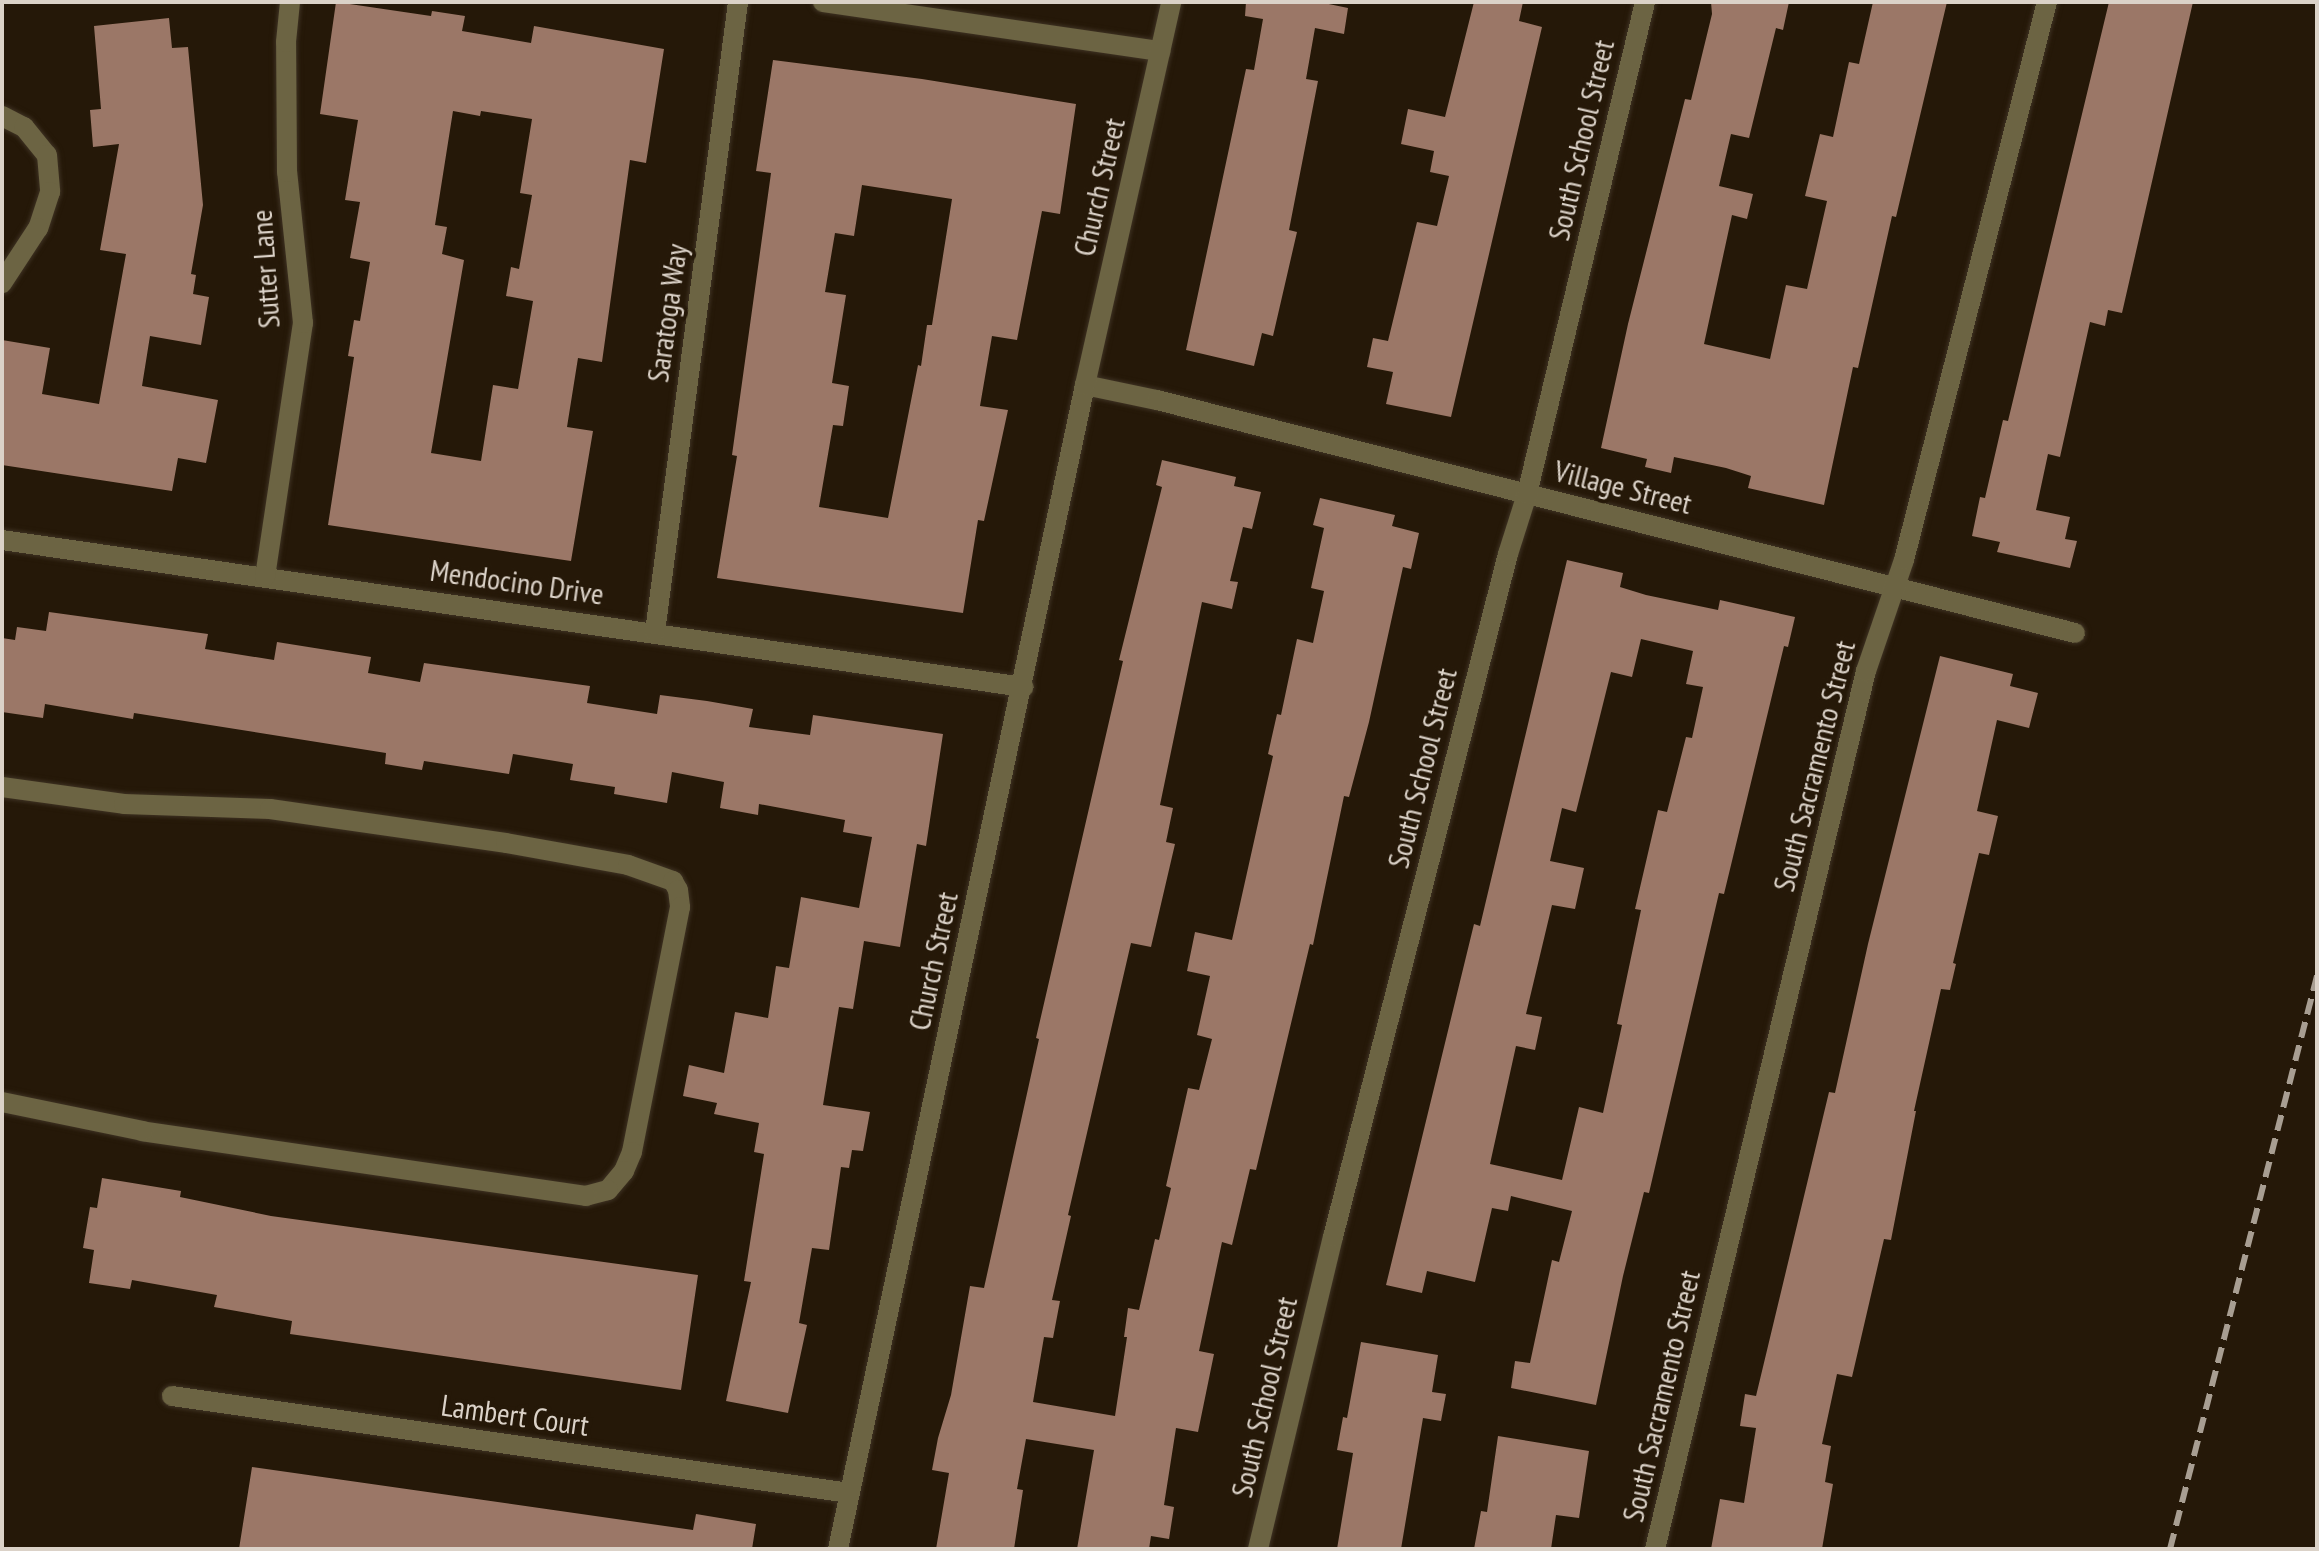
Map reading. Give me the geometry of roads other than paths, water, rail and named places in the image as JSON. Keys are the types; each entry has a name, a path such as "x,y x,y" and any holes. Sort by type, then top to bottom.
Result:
{"street":[{"name":"Sutter Lane","path":"265,577 303,323 287,172 286,42 290,2"},
{"name":"Saratoga Way","path":"655,632 738,2"},
{"path":"823,2 1160,51"},
{"name":"Church Street","path":"838,1549 1085,385 1171,2"},
{"name":"South School Street","path":"1258,1549 1333,1237 1508,554 1527,494 1645,2"},
{"name":"South Sacramento Street","path":"1655,1549 1866,671 1895,587 2047,2"},
{"path":"2,116 24,127 47,155 50,192 38,228 2,283"},
{"name":"Village Street","path":"1085,385 1157,400 2075,633"},
{"name":"Mendocino Drive","path":"2,540 1023,687"},
{"path":"2,787 124,804 270,809 521,846 628,865 673,881 678,890 680,907 632,1152 608,1190 586,1196 143,1131 2,1102"},
{"name":"Lambert Court","path":"172,1396 849,1493"}],"railway":[{"path":"2170,1549 2317,976"}]}
